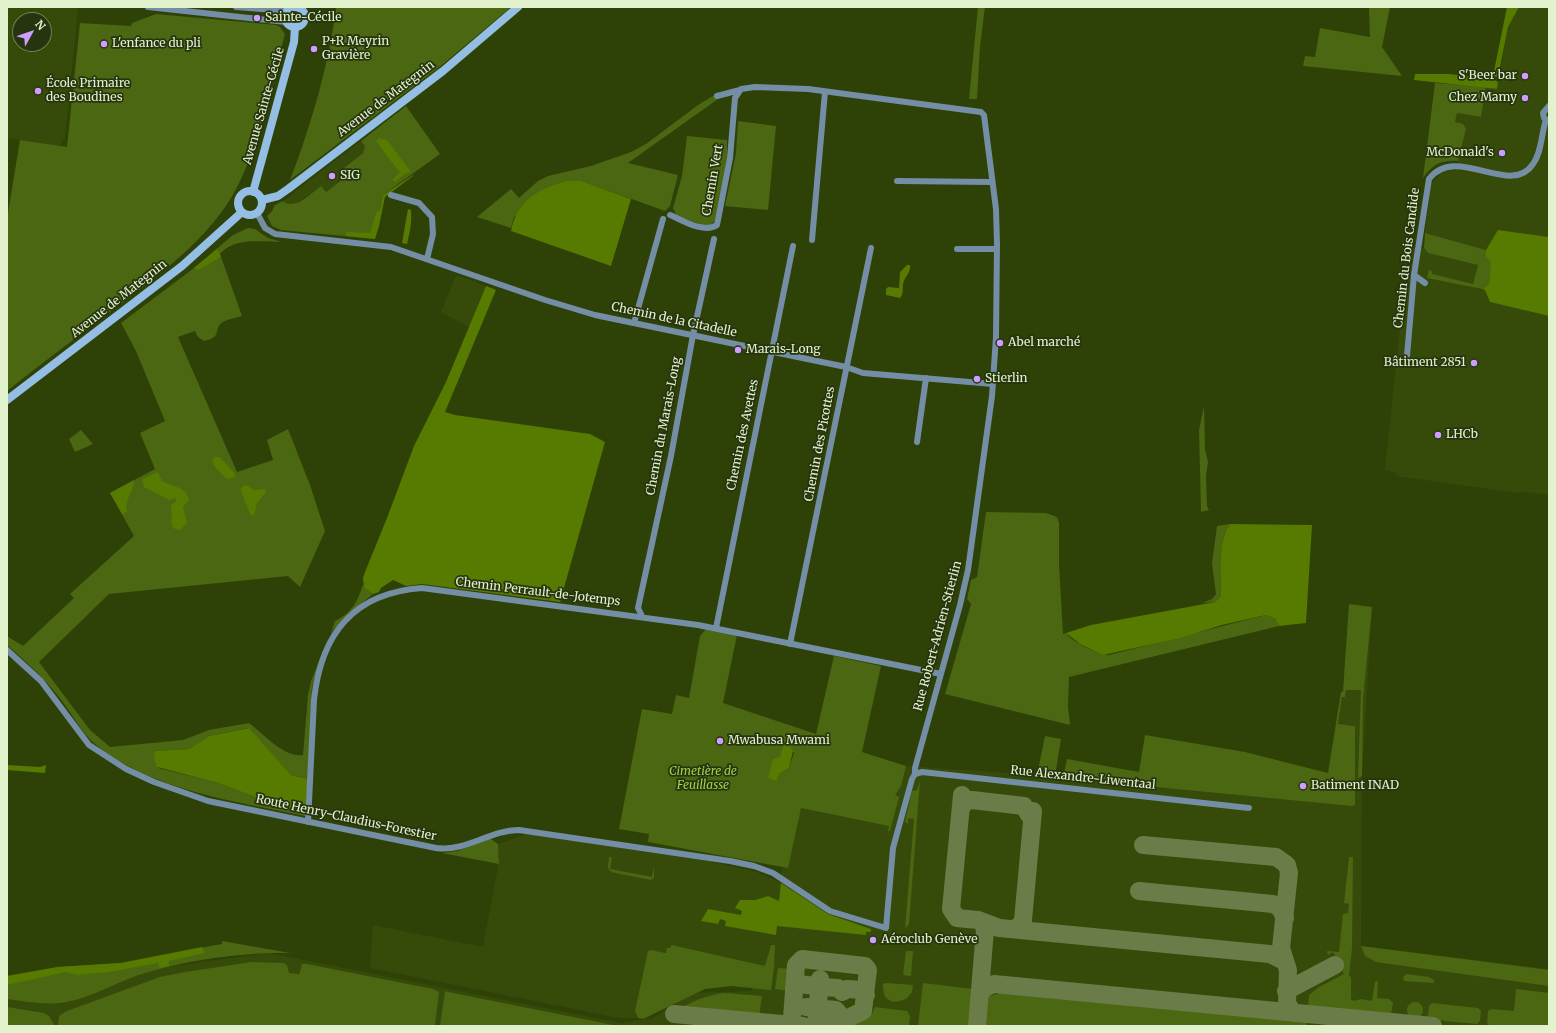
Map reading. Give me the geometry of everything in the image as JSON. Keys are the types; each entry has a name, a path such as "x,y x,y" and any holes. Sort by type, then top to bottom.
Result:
{"main road":[{"name":"Avenue de Mategnin","path":"262,200 278,196 288,189 443,71 518,7"},
{"path":"299,8 303,12 304,18 302,24 295,27 288,25 286,22 286,14 288,11 299,8"},
{"name":"Avenue Sainte-Cécile","path":"253,192 294,42 295,27"},
{"path":"246,192 253,192 262,200 261,209 256,214 249,215 242,212 238,206 239,199 246,192"},
{"name":"Avenue de Mategnin","path":"7,400 182,266 242,212"}],"street":[{"path":"148,7 174,11 182,9 286,22"},
{"path":"236,7 288,11"},
{"path":"717,96 755,86 825,92 812,240"},
{"name":"Chemin Vert","path":"670,215 706,229 712,228 716,225 730,158 735,98 740,90"},
{"name":"Rue Robert-Adrien-Stierlin","path":"825,92 981,112 984,115 996,209 997,249 993,384 968,570 941,674 923,735 915,774 912,779 893,848 886,928"},
{"name":"Chemin du Bois Candide","path":"1407,356 1414,275 1427,186 1433,173 1442,167 1455,166 1511,176 1525,172 1532,166 1537,157 1542,131 1548,121 1543,113 1549,106"},
{"path":"897,181 992,182"},
{"path":"391,195 419,203 432,217 433,234 427,259"},
{"name":"Chemin de la Citadelle","path":"256,214 265,228 275,234 378,247 384,246 427,259 567,307 634,323 846,367 863,373 993,384"},
{"path":"634,323 663,219"},
{"name":"Chemin du Marais-Long","path":"642,616 638,608 671,456 693,335 714,240"},
{"name":"Chemin des Avettes","path":"716,628 793,246"},
{"name":"Chemin des Picottes","path":"790,644 871,248"},
{"path":"957,249 997,249"},
{"path":"1414,275 1425,283"},
{"path":"916,442 926,378"},
{"name":"Chemin Perrault-de-Jotemps","path":"308,822 316,685 326,652 333,635 346,619 365,604 389,593 422,588 642,616 716,628 941,674"},
{"name":"Route Henry-Claudius-Forestier","path":"7,650 41,681 89,745 126,769 170,789 208,801 426,847 444,849 460,847 493,833 519,830 737,863 773,873 830,911 886,928"},
{"name":"Rue Alexandre-Liwentaal","path":"915,774 922,772 1249,808"}],"shaded area":[{"name":"École Primaire des Boudines","path":"7,7 78,8 65,138 59,146 7,138"},
{"path":"1507,7 1519,7 1508,27 1498,77 1493,76"},
{"path":"1519,7 1549,7 1549,237 1499,230 1486,250 1425,233 1431,184 1443,171 1456,170 1466,129 1455,122 1457,113 1481,117 1486,87 1497,89 1508,27"},
{"path":"1415,74 1449,74 1493,79 1498,82 1497,89 1414,80"},
{"path":"379,138 387,140 411,172 406,173 395,182 392,179 400,173 376,141"},
{"path":"361,141 365,146 363,153 339,172 343,179 325,192 321,186 295,204 288,204 283,201"},
{"path":"413,175 385,197 375,239 346,236 346,232 370,233 376,213 380,210 383,195"},
{"path":"568,181 582,181 631,199 611,266 511,231 518,211 524,203 548,187"},
{"path":"408,209 411,210 411,219 407,244 402,243"},
{"path":"1498,230 1549,237 1549,316 1490,302 1485,290 1482,289 1489,284 1491,261 1486,257 1486,250"},
{"path":"1412,248 1424,248 1428,253 1478,265 1472,287 1485,290 1491,302 1549,316 1549,495 1526,492 1519,493 1396,476 1397,473 1385,470 1404,288"},
{"path":"217,249 221,257 198,270 194,268"},
{"path":"907,265 910,265 910,270 903,284 903,292 900,298 886,295 886,289 888,287 899,288 900,272"},
{"path":"456,275 486,286 469,327 441,312"},
{"path":"486,286 496,290 445,412 455,415 590,434 605,442 560,602 422,584 406,586 393,580 381,588 379,592 373,594 364,588 363,578 365,572 414,446 446,382"},
{"path":"220,457 236,475 233,478 227,479 218,470 212,459"},
{"path":"158,472 162,481 182,489 189,500 183,507 187,523 180,530 175,529 172,526 171,505 177,501 175,498 169,500 144,487 142,479"},
{"path":"134,480 126,507 127,512 122,514 110,493"},
{"path":"245,485 249,486 253,490 265,489 266,492 257,503 254,516 250,514 241,491 241,488"},
{"path":"1230,524 1312,525 1306,623 1279,626 1275,619 1266,615 1222,625 1180,638 1103,655 1080,644 1066,633 1091,625 1215,602 1221,596 1221,549 1226,531"},
{"path":"1349,604 1372,607 1362,776 1361,946 1549,969 1549,1026 7,1026 7,999 41,1002 161,968 268,953 621,1023 653,1018 693,993 751,991 764,966 673,945 667,953 651,950 636,1016 638,1018 619,1018 370,968 373,925 483,947 499,862 498,844 526,834 708,861 757,872 779,882 801,808 892,798 901,786 906,766 1037,775 1351,806 1355,726 1338,725 1343,692"},
{"path":"249,728 291,775 308,779 305,816 218,783 157,767 154,758 155,751 189,749 209,736"},
{"path":"785,740 793,751 789,768 779,774 776,781 768,778 773,759 780,757"},
{"path":"7,765 40,767 46,765 45,773 7,770"},
{"path":"781,883 828,914 871,929 871,931 866,932 866,935 777,926 776,935 725,926 726,921 720,919 718,924 701,921 708,909 741,915 742,911 735,908 740,900 755,900 768,896 779,901"},
{"path":"202,947 205,953 169,961 169,966 160,968 158,963 109,972 77,975 66,972 7,985 7,976 58,967 121,963"}],"green space":[{"path":"336,7 511,7 442,65 290,180 305,139 318,95 329,50"},
{"path":"978,7 985,7 980,46 977,99 969,99"},
{"path":"1369,7 1390,7 1382,47 1402,76 1303,66 1305,56 1315,57 1320,28 1370,37"},
{"path":"156,14 276,25 280,27 285,34 266,108 248,162 231,199 204,234 188,250 171,265 7,391 7,219 20,140 67,147 80,23 131,26 132,23"},
{"path":"1435,83 1486,87 1481,117 1457,113 1455,122 1463,124 1466,129 1458,161 1442,162 1430,169 1423,178"},
{"path":"716,94 718,99 628,163 678,175 670,206 665,211 582,181 514,217 511,228 477,217 511,189 519,198 538,181 548,176 591,166 631,152 646,144 698,105"},
{"path":"406,106 440,154 383,195 375,239 281,230 272,226 267,216 275,205 283,201 288,204 293,204 303,200 321,186 326,192 343,179 339,172 363,153 365,146 361,141"},
{"path":"738,121 776,126 768,210 725,206 736,153"},
{"path":"687,136 727,140 727,159 715,221 708,227 677,216 673,208 682,176"},
{"path":"248,228 255,229 268,238 282,242 257,241 240,243 233,245 220,254 242,316 223,322 218,327 214,337 204,341 198,337 195,331 178,337 237,472 273,460 267,440 288,429 310,485 325,531 300,587 288,576 109,594 39,662 90,730 110,747 183,740 209,730 249,723 282,749 296,755 303,755 308,695 311,681 323,651 312,687 308,779 291,775 248,728 209,736 189,749 155,751 158,768 218,783 305,816 195,792 141,773 117,760 90,739 49,686 7,645 7,636 23,646 74,598 70,594 134,536 110,493 155,469 140,433 165,421 136,351 121,323 194,268 233,235"},
{"path":"1425,233 1486,250 1486,257 1492,260 1489,284 1482,289 1427,278 1429,270 1432,271 1432,274 1473,284 1478,265 1428,253 1424,248"},
{"path":"1204,406 1205,449 1208,462 1206,476 1207,506 1209,510 1201,512 1199,430"},
{"path":"81,430 93,444 75,452 69,439"},
{"path":"986,512 1046,513 1057,517 1059,523 1059,564 1063,634 1066,633 1074,641 1092,650 1109,655 1266,615 1275,619 1279,626 1069,677 1068,706 1070,725 945,694 971,604 967,599 971,580 977,577"},
{"path":"1230,524 1226,531 1221,549 1221,596 1215,602 1202,603 1212,599 1216,594 1212,563 1217,526"},
{"path":"363,584 364,588 373,594 344,618 331,633 335,621 341,618 354,606"},
{"path":"1349,604 1372,607 1363,699 1362,776 1358,778 1361,690 1346,690 1345,697 1342,697 1338,724 1355,726 1355,805 1351,806 1063,778 1067,759 1139,772 1145,735 1245,752 1328,773 1341,692 1343,692"},
{"name":"Cimetière de Feuillasse","path":"706,629 737,635 723,703 816,734 834,656 881,666 862,752 906,766 901,786 895,795 899,797 890,831 888,831 889,826 801,808 788,868 648,842 649,834 619,829 642,709 672,714 676,695 689,698 700,636","holes":["787,745 794,753 789,768 779,774"]},
{"path":"1045,736 1061,739 1055,776 1037,775"},
{"path":"920,781 909,924 905,929 914,819 908,818 908,824 905,822 912,791 917,790"},
{"path":"487,839 491,839 498,844 499,864 442,853 458,851"},
{"path":"609,857 612,857 610,869 652,877 654,866 654,878 651,880 611,872 608,868"},
{"path":"1349,857 1353,857 1352,948 1349,976 1351,977 1351,999 1354,1001 1361,999 1372,1001 1375,982 1378,981 1377,998 1389,999 1393,1003 1391,1014 1388,1016 1308,1009 1309,995 1319,987 1344,974 1333,952 1328,955 1327,951 1339,952 1343,914 1348,913 1349,904 1344,903"},
{"path":"222,941 290,953 254,954 215,958 177,965 132,977 80,999 69,1002 46,1004 7,999 7,976 58,967 121,963 222,944"},
{"path":"672,945 765,966 771,945 775,945 771,990 731,986 705,989 643,1019 638,1018 635,1011 648,951 651,950 666,953 667,948 670,948"},
{"path":"1361,946 1549,970 1549,986 1376,962 1365,956"},
{"path":"906,951 913,951 911,976 903,975"},
{"path":"252,962 284,963 287,965 289,973 299,974 302,964 307,964 433,989 439,992 435,1026 58,1026 59,1016 67,1011 160,977"},
{"path":"778,968 791,969 788,991 775,989"},
{"path":"1407,974 1429,977 1434,980 1434,983 1404,981 1403,977"},
{"path":"923,983 973,989 969,1026 918,1026"},
{"path":"883,984 913,985 912,992 907,998 893,1002 886,998 884,994"},
{"path":"1516,989 1549,993 1549,1026 1489,1026 1487,1022 1488,1011 1491,1009 1514,1011"},
{"path":"445,991 448,992 618,1026 440,1026"},
{"path":"998,991 1307,1021 1307,1026 983,1026 985,1006 987,1005 988,996 998,994"},
{"path":"724,993 762,996 759,1017 749,1016 748,1019 675,1011 699,999"},
{"path":"1415,1002 1421,1004 1423,1010 1421,1016 1415,1018 1409,1016 1407,1010 1409,1004"},
{"path":"1432,1003 1478,1008 1481,1011 1480,1021 1477,1024 1444,1021 1443,1019 1442,1021 1431,1020 1428,1016 1429,1006"},
{"path":"7,1007 44,1013 49,1016 55,1026 7,1026"},
{"path":"875,1007 907,1011 910,1016 909,1026 847,1026 847,1024 872,1014"}],"taxiway":[{"path":"962,795 951,909 957,918 978,920 999,928 1270,954 1284,961"},
{"path":"961,808 966,801 972,800 1024,806 1029,815"},
{"path":"1013,929 1020,926 1023,920 1033,811"},
{"path":"1143,845 1276,857 1287,865 1289,873 1281,948 1288,970 1287,1004 1294,1013"},
{"path":"1139,891 1273,904 1280,908 1285,918"},
{"path":"977,1026 985,930 983,924 978,920"},
{"path":"796,1025 793,1023 792,1018 796,965 802,959 865,966 868,970 863,1011 831,1026"},
{"path":"1286,991 1335,965"},
{"path":"816,1026 820,979"},
{"path":"794,988 799,984 815,986 818,991 823,987 838,988 842,992 847,989 862,990 866,995"},
{"path":"980,994 984,988 994,984 1433,1026"},
{"path":"806,1007 836,1010 840,1015"},
{"path":"674,1014 803,1026"}],"place":[{"name":"Sainte-Cécile","path":"257,18"},
{"name":"L'enfance du pli","path":"104,44"},
{"name":"P+R Meyrin Gravière","path":"314,49"},
{"name":"S'Beer bar","path":"1525,76"},
{"name":"École Primaire des Boudines","path":"38,91"},
{"name":"Chez Mamy","path":"1525,98"},
{"name":"McDonald's","path":"1502,153"},
{"name":"SIG","path":"332,176"},
{"name":"Abel marché","path":"1000,343"},
{"name":"Marais-Long","path":"738,350"},
{"name":"Bâtiment 2851","path":"1474,363"},
{"name":"Stierlin","path":"977,379"},
{"name":"LHCb","path":"1438,435"},
{"name":"Mwabusa Mwami","path":"720,741"},
{"name":"Batiment INAD","path":"1303,786"},
{"name":"Aéroclub Genève","path":"873,940"}]}
